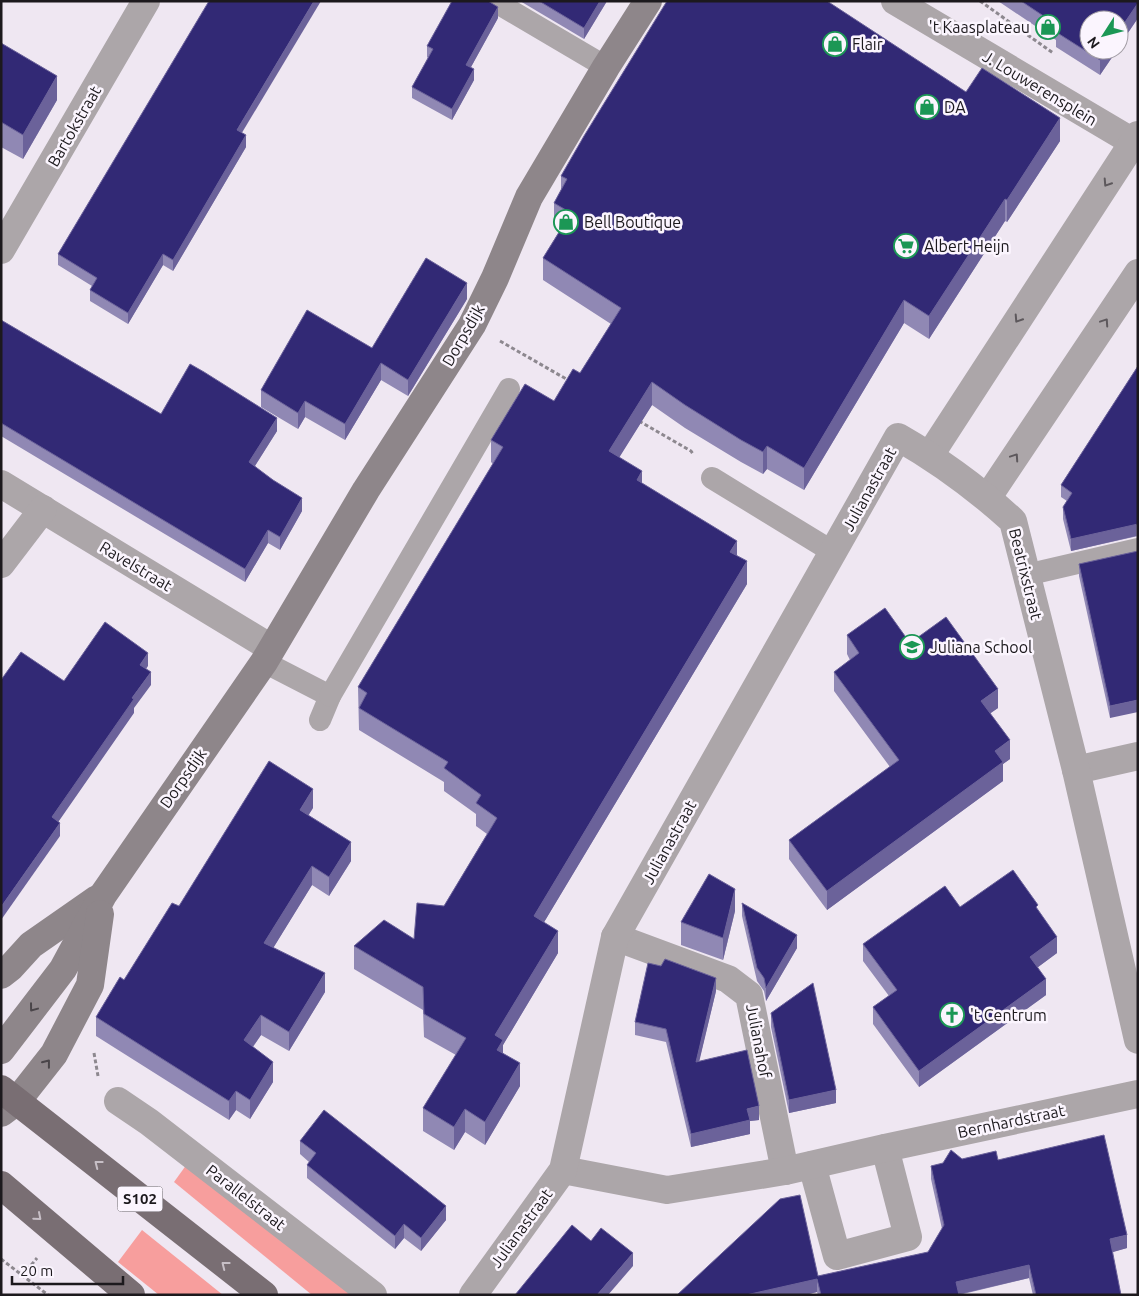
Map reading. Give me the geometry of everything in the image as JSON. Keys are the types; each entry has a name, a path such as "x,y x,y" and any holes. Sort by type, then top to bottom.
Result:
{"main road":[{"name":"S102","path":"7,1101 264,1295"},
{"path":"1,1185 131,1295"}],"street":[{"name":"Bartokstraat","path":"1,250 146,1"},
{"name":"Dorpsdijk","path":"1,1050 62,969 102,895 267,655 366,490 472,325 495,278 529,197 606,67 648,1"},
{"name":"J. Louwerensplein","path":"895,1 1136,141"},
{"path":"930,455 1136,141"},
{"path":"988,497 1138,273"},
{"name":"Julianastraat","path":"473,1295 562,1170 615,937 898,437 930,455 988,497"},
{"name":"Ravelstraat","path":"1,484 43,509 267,655"},
{"name":"Beatrixstraat","path":"988,497 1013,521 1076,770 1138,1040"},
{"path":"1,564 43,509"},
{"path":"1076,770 1138,756"},
{"name":"Dorpsdijk","path":"1,975 31,945 102,895"},
{"name":"Dorpsdijk","path":"7,1101 54,1054 90,985 102,895"},
{"name":"Julianahof","path":"615,937 728,979 749,995 785,1172"},
{"name":"Bernhardstraat","path":"562,1170 667,1190 785,1172 812,1164 1138,1094"},
{"name":"Parallelstraat","path":"118,1101 156,1128 372,1295"},
{"path":"812,1164 837,1256 908,1237 885,1148"}],"lane":[{"path":"494,1 606,67"},
{"path":"320,720 330,696 509,389"},
{"path":"712,478 833,552"},
{"path":"1026,575 1138,549"},
{"path":"267,655 330,696"}],"path":[{"path":"980,1 1060,58"},
{"path":"472,325 574,384"},
{"path":"632,418 691,451 712,478"},
{"path":"1,1258 48,1295"}],"shaded area":[{"path":"187,1164 353,1295 312,1295 174,1182"},
{"path":"142,1230 223,1295 159,1295 118,1262"}],"building":[{"path":"209,1 314,1 237,130 246,135 173,260 163,254 128,313 90,290 97,278 58,254"},
{"path":"452,1 488,1 498,7 466,65 474,69 452,109 412,87 433,49 427,46"},
{"path":"539,1 600,1 584,28"},
{"path":"667,1 827,1 966,92 982,68 1060,118 929,316 904,300 804,468 767,446 763,452 741,440 652,382 609,451 642,471 637,480 737,541 730,552 747,561 534,916 558,931 495,1035 503,1040 497,1050 520,1063 485,1122 465,1109 454,1127 423,1108 466,1038 424,1014 423,987 354,946 384,920 414,939 417,903 444,906 497,818 476,803 481,795 444,768 448,762 359,708 367,693 358,687 503,447 491,440 525,384 554,401 573,369 580,373 621,308 543,258 571,213 554,203 567,179 561,176"},
{"path":"1021,1 1138,1 1129,16 1129,10 1079,10 1079,47 1056,32 1060,27"},
{"path":"1,43 57,76 23,135 1,122"},
{"path":"426,258 467,283 408,380 381,363 345,424 305,401 298,413 261,390 307,310 372,348"},
{"path":"1,320 161,414 190,364 277,418 249,462 302,498 280,537 268,530 245,569 1,423"},
{"path":"1138,366 1138,524 1071,539 1063,507 1072,493 1061,485"},
{"path":"1138,551 1138,700 1110,706 1079,564"},
{"path":"885,608 910,643 946,617 998,689 981,701 1010,740 995,751 1003,762 827,891 789,840 899,760 834,672 859,653 847,635"},
{"path":"105,622 148,653 140,665 151,672 52,817 60,823 1,907 1,680 21,652 64,681"},
{"path":"269,761 313,789 300,810 351,842 329,877 312,866 264,943 325,973 289,1032 261,1015 244,1040 273,1062 250,1100 236,1091 229,1101 96,1017 120,977 124,980 172,903 179,906"},
{"path":"1013,870 1038,905 1036,907 1057,937 1030,957 1046,979 919,1071 873,1007 897,990 863,944 945,886 960,907"},
{"path":"709,874 735,889 723,938 681,922"},
{"path":"742,903 797,935 766,988 764,978 757,968"},
{"path":"665,959 716,978 696,1062 747,1050 759,1106 747,1109 750,1120 691,1134 666,1029 635,1022 648,963 661,966"},
{"path":"813,983 836,1090 789,1100 771,1013"},
{"path":"324,1110 446,1206 421,1238 404,1224 395,1236 307,1165 316,1153 300,1141"},
{"path":"1104,1135 1127,1235 1110,1239 1121,1295 1036,1295 1029,1265 956,1282 959,1295 821,1295 817,1279 746,1295 677,1295 780,1199 800,1195 818,1276 928,1252 944,1225 931,1166 943,1163 951,1150 962,1159 996,1151 998,1160"},
{"path":"572,1225 591,1241 601,1228 633,1253 597,1295 515,1295"}],"place":[{"name":"'t Kaasplateau","path":"1048,27"},
{"name":"Flair","path":"835,44"},
{"name":"DA","path":"927,107"},
{"name":"Bell Boutique","path":"566,222"},
{"name":"Albert Heijn","path":"906,246"},
{"name":"Juliana School","path":"912,647"},
{"name":"'t Centrum","path":"952,1015"}]}
